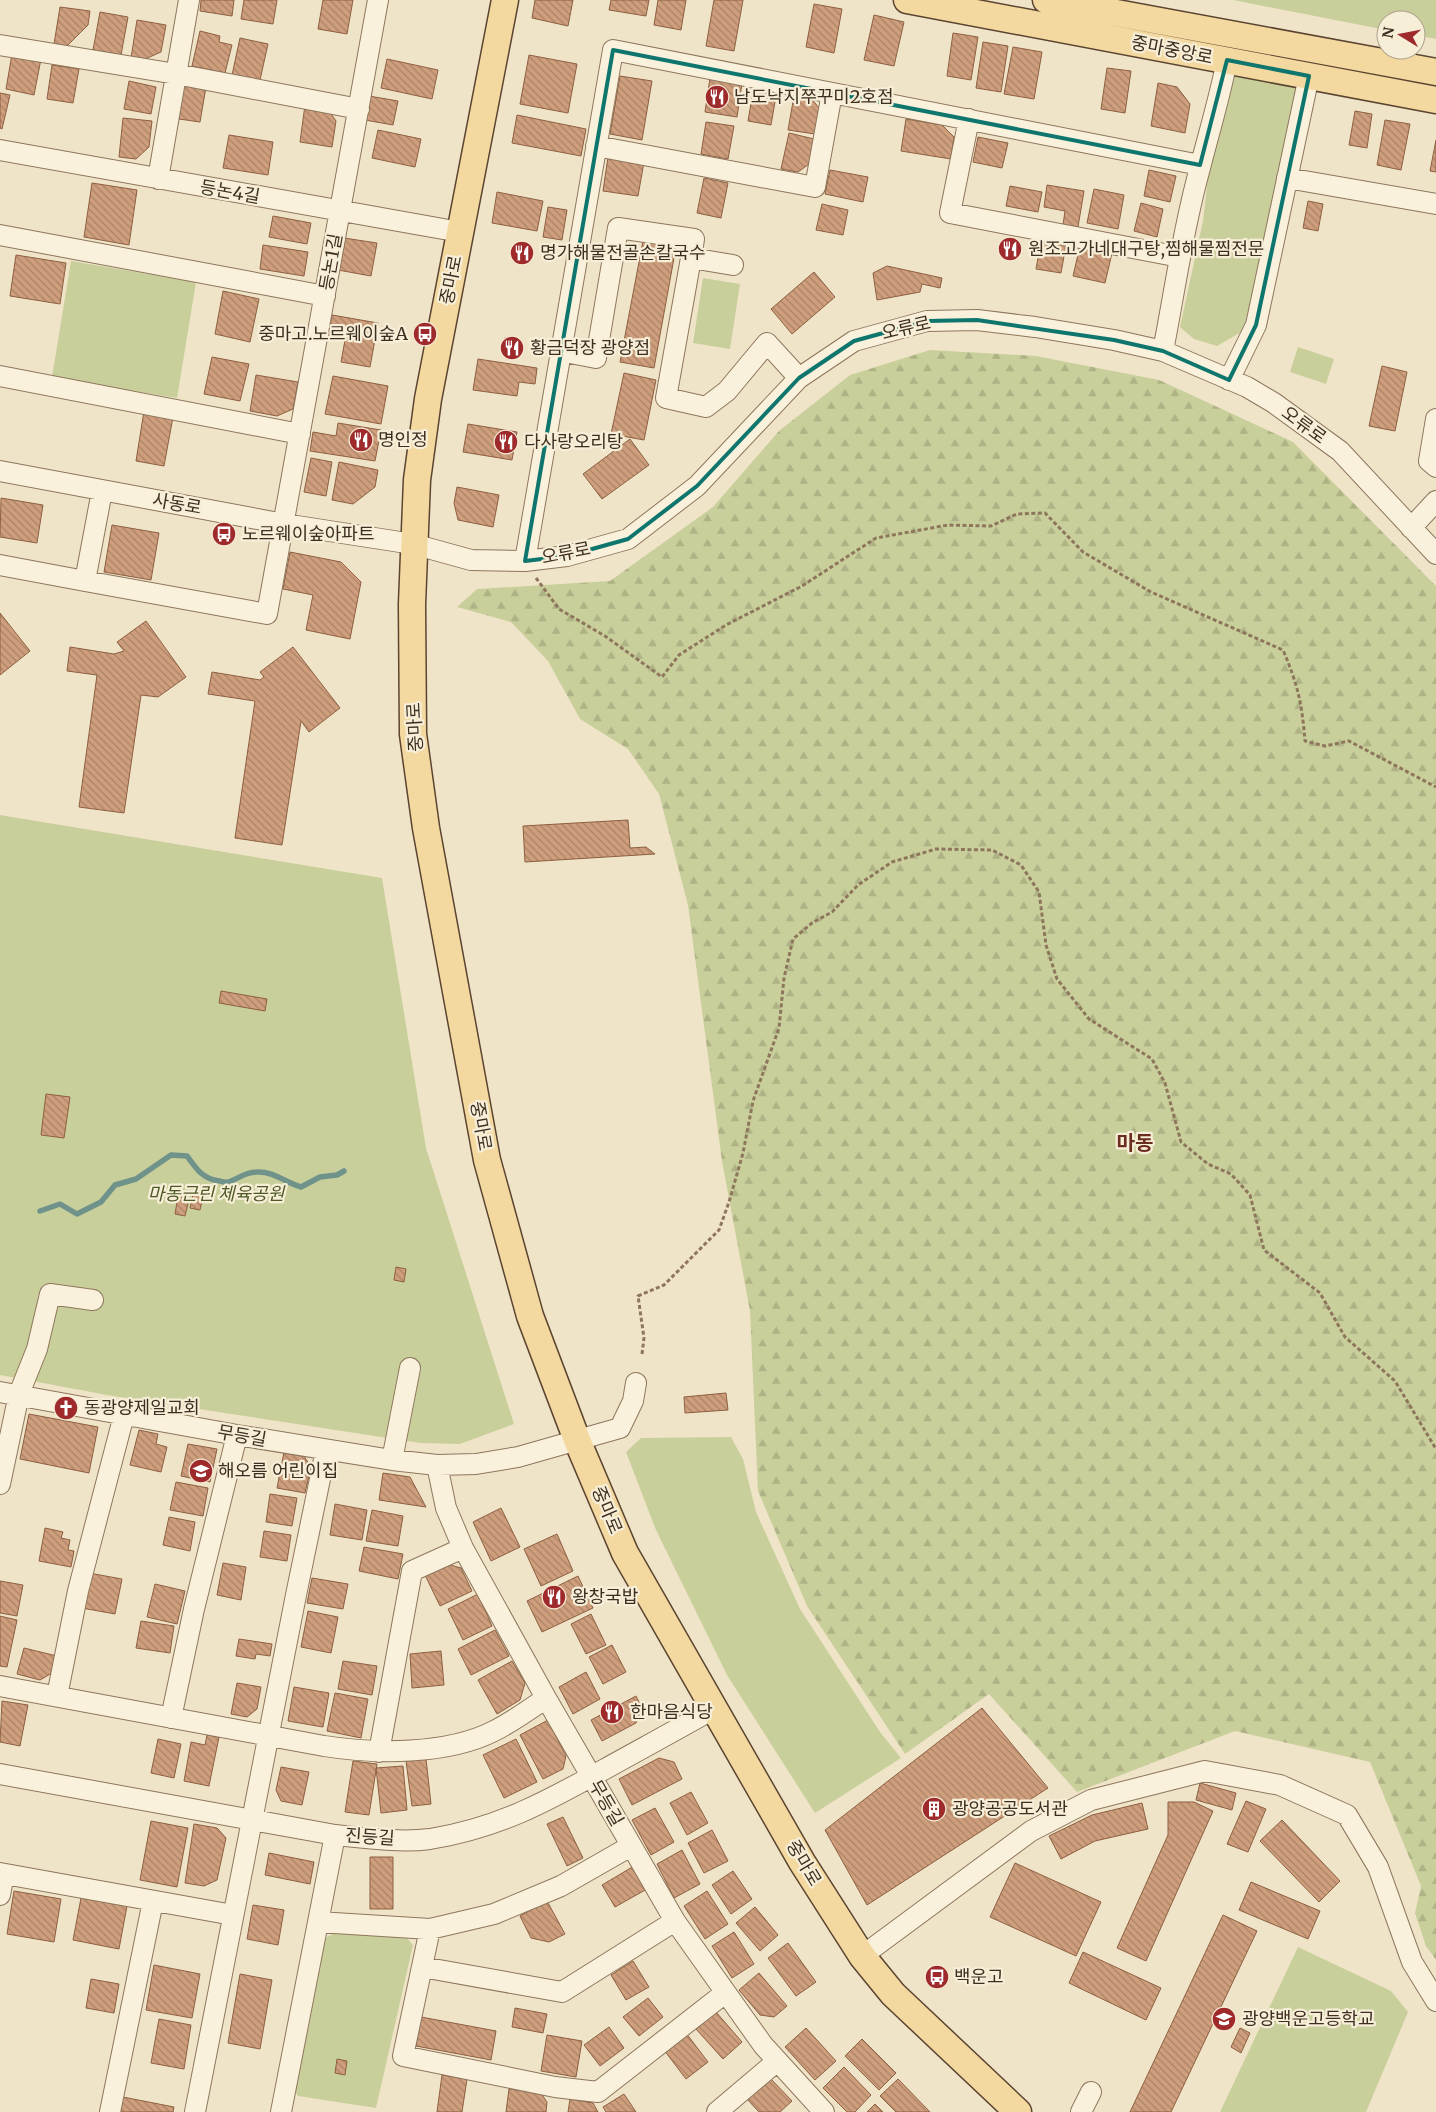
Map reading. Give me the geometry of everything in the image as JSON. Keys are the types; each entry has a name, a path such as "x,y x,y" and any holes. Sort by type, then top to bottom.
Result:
{"main road":[{"name":"중마로","path":"504,0 428,399 417,480 414,544 413,734 426,828 487,1160 530,1316 577,1440 625,1553 802,1862 862,1956 893,1994 1018,2112"},
{"name":"중마중앙로","path":"907,0 1436,100"},
{"name":"중마중앙로","path":"1046,0 1436,72"}],"street":[{"path":"158,179 189,0"},
{"name":"등논1길","path":"85,581 267,614 378,0"},
{"path":"0,45 176,74 359,108"},
{"path":"525,561 613,50 1200,165"},
{"path":"1164,351 1180,258 1200,165 1220,100 1227,60"},
{"path":"1229,380 1256,325 1287,178 1299,132 1309,76"},
{"path":"596,146 815,187 832,93"},
{"path":"969,119 950,213 1180,258"},
{"name":"등논4길","path":"0,150 460,232"},
{"path":"1287,178 1436,204"},
{"path":"560,351 596,358 618,228 694,239 666,398 706,406 727,391 767,343 799,378"},
{"path":"0,235 325,296"},
{"path":"691,258 732,265"},
{"name":"오류로","path":"414,544 470,560 525,561 567,556 628,539 697,486 799,378 854,341 927,321 977,320 1114,340 1164,351 1229,380 1274,403 1340,451 1436,554"},
{"path":"0,376 300,434"},
{"path":"1436,419 1429,461 1436,467"},
{"name":"사동로","path":"0,471 284,524 414,544"},
{"path":"0,565 85,581 102,491"},
{"path":"1411,528 1436,501"},
{"path":"0,1484 9,1393 37,1349 50,1294 93,1300"},
{"path":"392,1460 410,1368"},
{"name":"무등길","path":"9,1393 326,1450 437,1465 476,1464 518,1457 620,1428 633,1401 636,1383"},
{"path":"56,1696 78,1591 124,1415"},
{"path":"171,1718 194,1609 237,1435"},
{"path":"196,2112 233,1915 326,1450"},
{"name":"무등길","path":"437,1465 446,1508 463,1548 546,1698 675,1921 776,2062 824,2112"},
{"path":"379,1752 412,1571 463,1548"},
{"path":"0,1686 356,1751 379,1752 424,1750 493,1732 546,1698"},
{"name":"진등길","path":"0,1774 335,1835 382,1839 428,1839 478,1829 522,1813 591,1777 714,1708"},
{"path":"862,1956 1031,1831 1091,1800 1205,1771 1280,1785 1348,1815 1378,1867 1412,1962 1436,2001"},
{"path":"281,2112 335,1835"},
{"path":"318,1922 430,1929 494,1914 561,1886 631,1846"},
{"path":"0,1894 2,1873 233,1915"},
{"path":"110,2112 153,1901"},
{"path":"422,1967 562,1992 675,1921"},
{"path":"430,1929 403,2056 555,2088 598,2092 725,1993"},
{"path":"717,2112 776,2062"},
{"path":"1081,2112 1091,2092"}],"path":[{"path":"525,561 559,609 605,636 662,677 679,655 726,626 802,586 876,538 948,525 990,526 1017,514 1045,514 1083,552 1151,592 1282,650 1294,676 1301,703 1305,741 1325,746 1349,741 1436,787"},
{"path":"642,1354 644,1338 638,1296 664,1285 702,1247 718,1230 729,1202 743,1153 753,1101 779,1028 784,978 793,939 812,923 832,912 858,885 892,862 936,849 992,850 1021,865 1039,892 1046,945 1057,979 1090,1019 1152,1059 1165,1084 1181,1142 1208,1164 1231,1174 1250,1195 1264,1250 1320,1293 1345,1337 1395,1381 1436,1450"}],"highlighted area":[{"path":"613,50 1200,165 1227,60 1309,76 1256,325 1229,380 1163,351 1114,340 977,320 927,321 854,341 799,378 697,486 628,539 567,556 525,561"}],"green space":[{"path":"1233,0 1436,0 1436,39 1426,37 1426,10 1376,10 1376,28"},
{"path":"1227,68 1306,82 1243,331 1217,346 1194,339 1180,327 1203,221 1213,132"},
{"path":"71,261 196,282 177,398 52,377"},
{"path":"703,278 740,284 730,349 693,343"},
{"path":"1298,347 1334,359 1326,384 1290,372"},
{"path":"930,350 1036,356 1159,380 1293,442 1436,586 1436,1960 1426,1946 1415,1913 1421,1886 1370,1762 1235,1731 1077,1792 989,1694 905,1754 807,1606 758,1491 750,1311 722,1161 688,905 659,794 628,749 580,719 548,661 511,622 457,607 477,589 610,581 713,507 779,431 850,375"},
{"name":"마동근린 체육공원","path":"0,815 382,878 426,1148 514,1424 460,1444 420,1443 107,1395 0,1375"},
{"path":"731,1437 743,1459 756,1512 800,1609 880,1732 901,1758 815,1813 727,1675 656,1530 626,1452 641,1438"},
{"path":"335,1933 405,1936 413,1945 376,2108 298,2096 293,2088 323,1939"},
{"path":"1298,1947 1391,1991 1408,2012 1366,2112 1220,2112"}],"building":[{"path":"201,0 234,0 232,16 200,11"},
{"path":"244,0 277,0 273,24 241,19"},
{"path":"323,0 353,0 347,34 318,29"},
{"path":"535,0 573,0 568,26 532,18"},
{"path":"611,0 649,0 646,16 609,10"},
{"path":"658,0 686,0 681,30 654,25"},
{"path":"714,0 743,0 734,51 706,46"},
{"path":"814,4 842,9 834,53 806,47"},
{"path":"60,7 90,11 88,25 67,46 54,44"},
{"path":"100,12 128,17 121,55 93,50"},
{"path":"874,15 904,22 894,66 864,60"},
{"path":"137,20 166,25 161,52 143,60 131,58"},
{"path":"200,31 220,36 219,42 232,45 225,73 192,66"},
{"path":"953,33 978,37 971,80 947,76"},
{"path":"240,38 268,44 260,80 232,75"},
{"path":"983,42 1008,46 1001,92 976,88"},
{"path":"1013,47 1042,52 1034,99 1004,94"},
{"path":"12,54 41,59 34,95 6,89"},
{"path":"529,55 577,64 568,113 520,104"},
{"path":"387,59 438,70 432,99 381,88"},
{"path":"52,65 79,69 73,103 47,99"},
{"path":"1107,68 1131,71 1125,113 1101,109"},
{"path":"620,76 652,81 642,140 610,134"},
{"path":"710,78 742,83 737,117 705,112"},
{"path":"129,81 156,87 151,114 124,109"},
{"path":"1158,83 1177,87 1190,104 1185,133 1151,126"},
{"path":"188,84 206,87 200,122 179,119 183,88"},
{"path":"754,86 777,90 771,125 748,121"},
{"path":"0,93 10,95 2,129 0,128"},
{"path":"369,96 398,101 393,125 365,120"},
{"path":"794,96 811,98 819,108 815,134 788,130"},
{"path":"305,105 327,108 336,121 332,147 300,142"},
{"path":"1355,111 1372,114 1367,148 1349,145"},
{"path":"517,115 586,129 581,156 512,143"},
{"path":"123,118 152,121 149,147 136,159 119,157"},
{"path":"906,119 942,125 954,137 951,159 901,151"},
{"path":"1385,120 1410,124 1401,170 1377,165"},
{"path":"706,122 734,126 728,159 701,154"},
{"path":"378,130 421,139 415,167 372,158"},
{"path":"789,133 814,139 809,164 798,172 781,169"},
{"path":"229,135 273,142 268,175 223,168"},
{"path":"978,137 1008,143 1002,168 973,162"},
{"path":"1436,140 1436,172 1430,171"},
{"path":"608,157 644,162 638,196 603,191"},
{"path":"830,170 868,177 863,202 825,194"},
{"path":"1149,170 1176,176 1170,202 1144,196"},
{"path":"704,178 728,183 721,218 697,213"},
{"path":"92,183 137,190 129,245 84,237"},
{"path":"1047,185 1084,191 1078,227 1063,225 1065,211 1044,207"},
{"path":"1010,186 1042,192 1038,212 1006,206"},
{"path":"1094,189 1124,195 1118,229 1087,223"},
{"path":"497,192 543,201 537,231 492,223"},
{"path":"1308,201 1323,204 1318,231 1303,228"},
{"path":"1141,203 1163,209 1157,237 1134,231"},
{"path":"822,204 848,210 843,235 816,230"},
{"path":"548,207 567,210 562,240 543,237"},
{"path":"273,216 311,223 307,244 269,237"},
{"path":"344,238 377,243 371,276 338,270"},
{"path":"643,241 676,247 654,368 620,362"},
{"path":"1041,241 1066,245 1061,273 1036,269"},
{"path":"263,245 308,252 304,276 260,269"},
{"path":"1080,246 1112,253 1105,283 1073,276"},
{"path":"16,255 66,263 60,304 10,296"},
{"path":"887,266 942,278 940,288 922,284 920,292 877,300 873,273"},
{"path":"814,272 835,297 792,334 771,309"},
{"path":"223,291 259,299 250,342 215,334"},
{"path":"332,315 378,323 370,367 341,362 345,340 328,337"},
{"path":"212,357 249,364 240,401 204,394"},
{"path":"478,359 537,368 535,384 519,382 517,396 473,390"},
{"path":"1382,366 1407,372 1395,431 1369,426"},
{"path":"624,373 656,380 644,440 611,434"},
{"path":"256,375 298,382 293,409 277,416 250,411"},
{"path":"333,376 388,386 381,424 325,414"},
{"path":"144,411 173,417 164,466 136,461"},
{"path":"338,423 381,430 375,461 310,451 313,432 336,436"},
{"path":"468,424 517,432 512,460 463,452"},
{"path":"630,439 649,465 602,499 583,474"},
{"path":"311,458 332,462 326,496 304,492"},
{"path":"339,462 378,470 375,487 353,504 332,500"},
{"path":"457,487 499,495 493,527 458,520 454,503"},
{"path":"1,498 43,505 37,543 0,537"},
{"path":"112,525 159,533 151,580 104,572"},
{"path":"290,552 341,562 361,582 350,639 306,630 313,595 283,589"},
{"path":"0,613 30,651 0,675"},
{"path":"146,621 186,677 158,697 141,695 124,813 79,807 97,675 67,671 70,647 114,654 124,651 117,642"},
{"path":"293,647 340,708 309,732 301,721 282,845 235,838 255,701 208,694 212,672 260,680 264,677 260,672"},
{"path":"628,820 630,848 646,847 655,854 525,862 523,826"},
{"path":"221,991 267,999 265,1011 219,1003"},
{"path":"46,1094 70,1097 64,1138 41,1135"},
{"path":"193,1194 203,1196 200,1210 190,1208"},
{"path":"178,1196 189,1199 185,1216 175,1214"},
{"path":"396,1267 406,1269 404,1282 394,1280"},
{"path":"726,1393 728,1410 685,1413 684,1397"},
{"path":"29,1414 98,1427 89,1473 20,1459"},
{"path":"139,1430 158,1434 156,1444 167,1447 161,1472 130,1465"},
{"path":"188,1444 217,1449 210,1482 181,1476"},
{"path":"284,1452 304,1456 311,1467 305,1493 277,1488"},
{"path":"383,1473 410,1477 426,1507 379,1500"},
{"path":"176,1482 208,1488 203,1516 170,1510"},
{"path":"270,1494 297,1498 292,1526 266,1522"},
{"path":"335,1504 367,1510 362,1540 330,1535"},
{"path":"501,1508 520,1547 491,1561 473,1522"},
{"path":"372,1510 403,1516 398,1546 366,1541"},
{"path":"169,1517 195,1522 190,1551 163,1545"},
{"path":"45,1528 63,1532 61,1538 70,1540 68,1550 74,1551 71,1567 39,1561"},
{"path":"264,1531 291,1535 287,1561 260,1557"},
{"path":"557,1534 573,1571 541,1586 524,1549"},
{"path":"364,1547 403,1554 398,1579 359,1571"},
{"path":"223,1563 246,1567 241,1600 217,1595"},
{"path":"447,1564 461,1568 472,1591 440,1606 425,1575"},
{"path":"89,1573 122,1579 115,1614 82,1608"},
{"path":"578,1576 593,1608 542,1632 527,1601"},
{"path":"312,1578 348,1584 343,1609 307,1603"},
{"path":"0,1581 23,1585 17,1616 0,1613"},
{"path":"155,1584 185,1591 177,1624 147,1617"},
{"path":"478,1594 492,1626 463,1640 448,1609"},
{"path":"308,1611 338,1617 331,1653 301,1647"},
{"path":"591,1614 606,1645 586,1654 571,1624"},
{"path":"0,1616 17,1620 7,1667 0,1666"},
{"path":"141,1621 174,1626 170,1653 136,1648"},
{"path":"495,1630 509,1656 471,1675 458,1649"},
{"path":"239,1639 272,1644 270,1656 256,1654 255,1659 236,1656"},
{"path":"612,1645 626,1672 603,1684 589,1657"},
{"path":"24,1648 57,1656 52,1673 40,1680 17,1674"},
{"path":"441,1651 444,1685 412,1688 410,1654"},
{"path":"343,1661 377,1666 372,1695 338,1689"},
{"path":"512,1661 525,1683 520,1700 497,1714 478,1680"},
{"path":"586,1672 600,1699 573,1714 559,1687"},
{"path":"237,1683 261,1687 257,1709 247,1717 231,1714"},
{"path":"294,1687 329,1693 323,1727 288,1721"},
{"path":"335,1693 368,1699 361,1738 327,1731"},
{"path":"636,1696 642,1708 636,1723 602,1741 591,1720"},
{"path":"2,1701 28,1705 20,1746 0,1742"},
{"name":"광양공공도서관","path":"982,1708 1048,1788 867,1905 825,1830"},
{"path":"548,1720 566,1756 563,1769 543,1779 520,1735"},
{"path":"207,1735 219,1737 209,1786 184,1781 191,1742 205,1745"},
{"path":"158,1739 181,1744 174,1778 151,1773"},
{"path":"516,1739 537,1782 504,1798 483,1755"},
{"path":"659,1758 674,1762 682,1779 632,1805 619,1779"},
{"path":"426,1759 431,1804 412,1806 406,1761"},
{"path":"353,1761 377,1764 369,1815 345,1812"},
{"path":"403,1766 407,1810 381,1813 376,1768"},
{"path":"281,1767 309,1772 302,1805 281,1801 276,1790"},
{"path":"1200,1783 1236,1793 1232,1810 1196,1800"},
{"path":"691,1792 708,1823 687,1835 670,1803"},
{"path":"1246,1801 1266,1809 1248,1852 1227,1844"},
{"path":"1168,1802 1194,1802 1213,1811 1146,1961 1117,1948 1168,1835"},
{"path":"1142,1803 1148,1829 1095,1841 1061,1859 1049,1836 1092,1815"},
{"path":"655,1808 674,1842 651,1855 632,1820"},
{"path":"563,1817 583,1858 567,1866 547,1824"},
{"path":"1282,1820 1340,1881 1319,1902 1260,1841"},
{"path":"151,1821 188,1828 177,1887 140,1880"},
{"path":"194,1824 217,1828 226,1838 217,1880 204,1886 185,1883"},
{"path":"712,1830 728,1861 704,1873 688,1843"},
{"path":"682,1850 700,1884 674,1898 657,1864"},
{"path":"269,1853 314,1862 310,1884 265,1875"},
{"path":"370,1857 393,1857 393,1909 370,1909"},
{"path":"1015,1863 1101,1902 1076,1956 990,1917"},
{"path":"634,1866 647,1889 615,1907 602,1885"},
{"path":"733,1871 752,1899 731,1914 712,1885"},
{"path":"1251,1882 1320,1911 1308,1939 1239,1910"},
{"path":"14,1891 61,1899 54,1942 7,1934"},
{"path":"707,1891 728,1924 705,1939 684,1906"},
{"path":"81,1898 127,1906 119,1949 73,1940"},
{"path":"547,1901 565,1934 549,1942 531,1938 520,1916"},
{"path":"253,1905 284,1910 278,1945 247,1939"},
{"path":"755,1907 778,1935 760,1951 736,1923"},
{"path":"1223,1915 1257,1931 1171,2112 1130,2112"},
{"path":"734,1932 754,1964 732,1978 712,1946"},
{"path":"788,1943 816,1982 796,1996 768,1958"},
{"path":"1083,1952 1161,1988 1146,2020 1069,1983"},
{"path":"633,1961 649,1987 626,2000 611,1975"},
{"path":"154,1965 200,1974 192,2018 146,2010"},
{"path":"759,1973 787,2006 774,2017 760,2015 739,1990"},
{"path":"240,1974 272,1980 260,2049 228,2043"},
{"path":"91,1979 119,1984 114,2013 86,2008"},
{"path":"648,1998 663,2017 639,2036 623,2017"},
{"path":"515,2008 547,2014 543,2033 512,2027"},
{"path":"716,2012 742,2042 723,2059 696,2029"},
{"path":"421,2017 496,2031 491,2060 416,2046"},
{"path":"159,2019 191,2025 184,2069 151,2063"},
{"path":"609,2027 624,2048 600,2066 584,2045"},
{"path":"806,2028 836,2061 815,2080 785,2047"},
{"path":"1240,2028 1250,2033 1241,2053 1231,2047"},
{"path":"686,2033 708,2062 686,2079 664,2050"},
{"path":"547,2035 582,2041 576,2077 541,2071"},
{"path":"862,2039 896,2073 879,2090 845,2056"},
{"path":"337,2059 347,2061 345,2075 335,2073"},
{"path":"844,2067 871,2095 855,2112 847,2112 823,2088"},
{"path":"442,2075 467,2079 462,2112 437,2112"},
{"path":"769,2077 792,2101 780,2112 759,2112 746,2098"},
{"path":"898,2079 930,2112 896,2112 880,2096"},
{"path":"509,2089 540,2092 547,2102 546,2112 506,2112"},
{"path":"624,2094 636,2112 606,2112 603,2107"},
{"path":"123,2097 174,2107 173,2112 120,2112"},
{"path":"570,2099 593,2103 598,2112 568,2112"},
{"path":"875,2104 883,2112 867,2112"}],"waterway":[{"path":"40,1211 60,1204 77,1214 101,1202 115,1185 136,1179 171,1155 187,1156 204,1176 226,1182 249,1173 263,1172 301,1187 320,1177 337,1175 344,1171"}],"place":[{"name":"남도낙지쭈꾸미2호점","path":"717,97"},
{"name":"원조고가네대구탕,찜해물찜전문","path":"1010,249"},
{"name":"명가해물전골손칼국수","path":"522,253"},
{"name":"중마고.노르웨이숲A","path":"425,334"},
{"name":"황금덕장 광양점","path":"512,348"},
{"name":"명인정","path":"361,440"},
{"name":"다사랑오리탕","path":"506,442"},
{"name":"노르웨이숲아파트","path":"224,534"},
{"name":"동광양제일교회","path":"66,1408"},
{"name":"해오름 어린이집","path":"201,1471"},
{"name":"왕창국밥","path":"554,1597"},
{"name":"한마음식당","path":"612,1712"},
{"name":"광양공공도서관","path":"934,1809"},
{"name":"백운고","path":"937,1977"},
{"name":"광양백운고등학교","path":"1224,2019"}],"district":[{"name":"마동","path":"1135,1143"}]}
